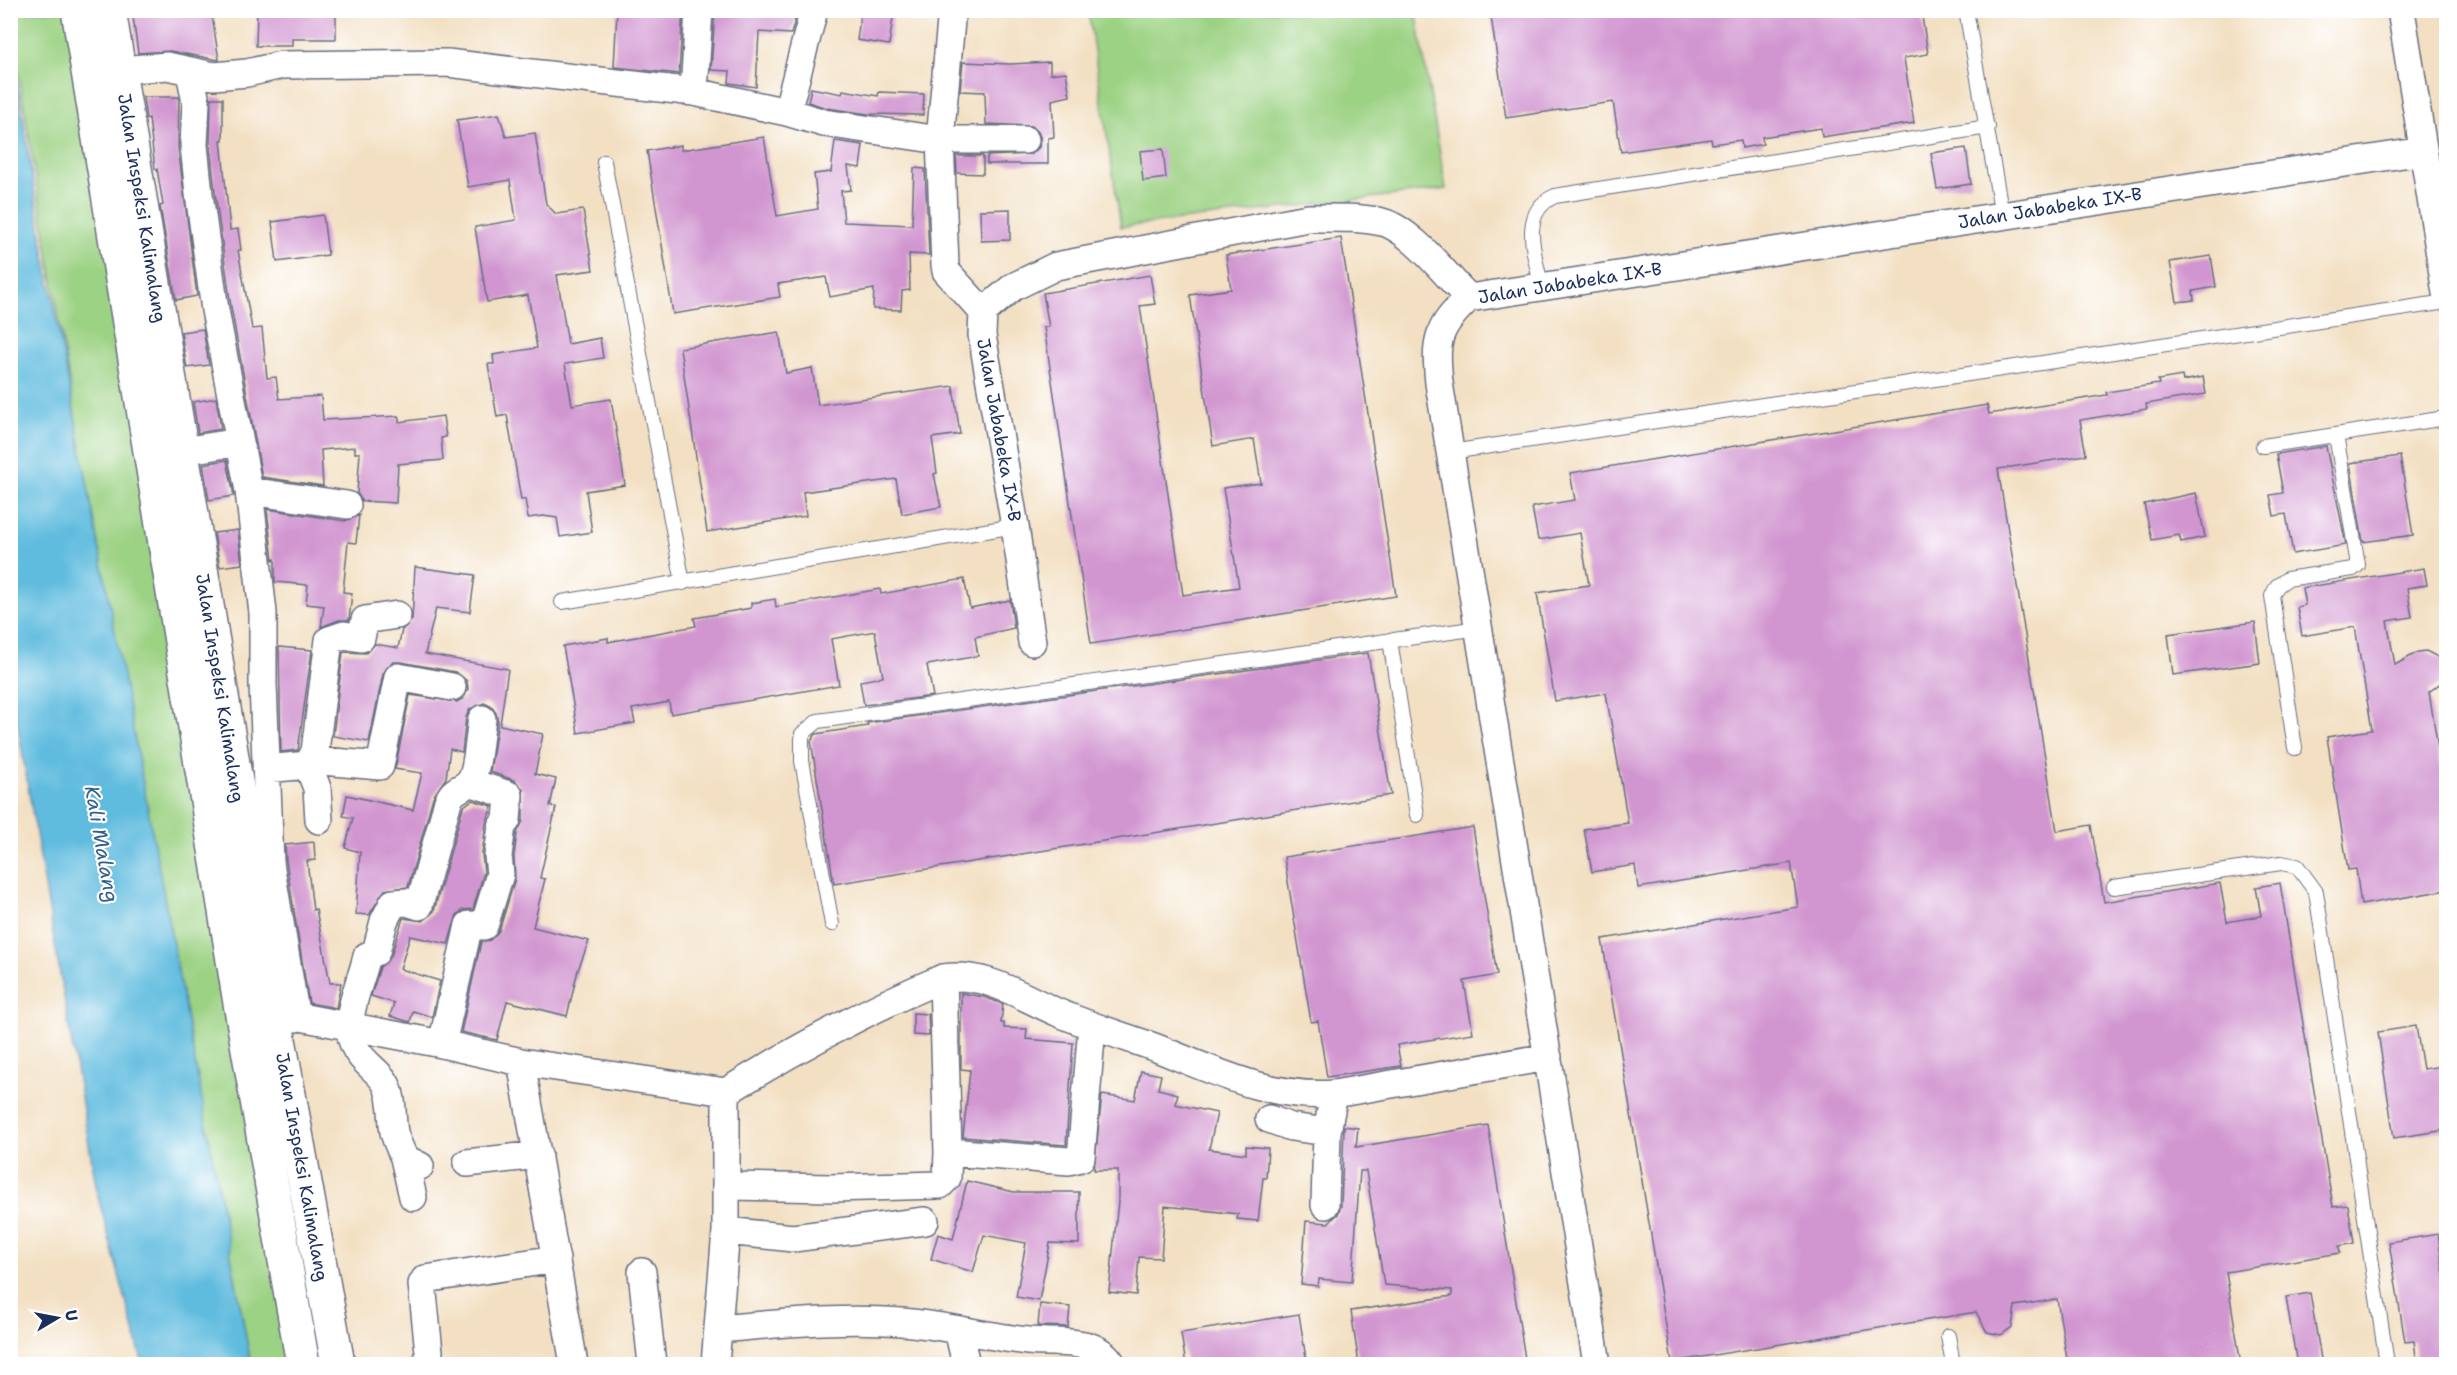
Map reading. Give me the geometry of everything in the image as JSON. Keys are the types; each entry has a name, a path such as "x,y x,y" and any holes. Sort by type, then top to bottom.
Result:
{"main road":[{"name":"Jalan Inspeksi Kalimalang","path":"78,10 103,71 182,451 221,689 285,1015 338,1365"},
{"name":"Jalan Inspeksi Kalimalang","path":"109,10 103,71 240,1003 303,1365"}],"street":[{"path":"694,92 699,10"},
{"path":"787,112 814,10"},
{"path":"952,10 940,140 945,265 946,271 983,312"},
{"path":"2401,10 2446,293"},
{"path":"103,71 179,66 190,72 214,76 246,73 282,65 447,63 694,92 787,112 824,123 940,140 1025,140"},
{"path":"190,72 196,102 194,145 200,206 215,310 249,491 263,613 262,684 270,863 285,1015 442,1044 522,1062 726,1092 836,1029 943,978 964,976 982,979 1092,1026 1259,1087 1312,1096 1548,1057"},
{"name":"Jalan Jababeka IX-B","path":"1032,642 1015,526 982,335 983,312 1013,287 1056,266 1308,218 1348,218 1384,223 1404,234 1469,298 2422,151"},
{"path":"1469,298 1448,317 1438,340 1438,383 1451,452 1597,1365"},
{"path":"182,451 239,442"},
{"path":"249,491 347,505"},
{"path":"319,820 317,788 308,765 315,751 329,640 344,635 361,638 365,620 397,615"},
{"path":"266,769 308,765 322,760 380,766 398,677 452,687"},
{"path":"221,689 262,684"},
{"path":"412,1197 412,1162 395,1133 391,1101 384,1081 355,1049 351,1027 355,991 367,956 376,952 384,921 393,903 407,902 419,906 448,801 453,790 469,782 474,769 482,720"},
{"path":"442,1044 469,926 484,926 500,874 498,856 502,826 507,820 509,795 469,782"},
{"path":"727,1186 831,1188 940,1185 947,1178 948,1152 943,978"},
{"path":"948,1152 1069,1161 1081,1158 1092,1026"},
{"path":"522,1062 574,1365"},
{"path":"715,1365 726,1231 726,1092"},
{"path":"1325,1205 1327,1131 1334,1094"},
{"path":"1269,1119 1291,1127 1327,1131"},
{"path":"467,1163 538,1155"},
{"path":"726,1231 793,1238 925,1221"},
{"path":"428,1365 429,1352 422,1284 425,1279 556,1259"},
{"path":"642,1272 652,1365"},
{"path":"718,1329 842,1320 903,1322 1030,1341 1064,1341 1092,1348 1108,1358 1112,1365"},
{"path":"958,1330 966,1365"}],"lane":[{"path":"1966,10 2002,215"},
{"path":"1542,288 1531,224 1540,205 1555,196 1988,127"},
{"path":"604,162 683,583"},
{"path":"1451,452 2446,302"},
{"path":"2263,446 2446,418"},
{"path":"2295,748 2272,596 2277,586 2287,579 2353,569 2358,565 2336,435"},
{"path":"562,602 1015,526"},
{"path":"832,924 802,761 802,734 818,721 1479,628"},
{"path":"1390,640 1417,814"},
{"path":"2114,887 2281,863 2297,866 2316,892 2387,1365"},
{"path":"1948,1336 1953,1365"}],"green space":[{"path":"10,11 78,11 301,1364 251,1364 82,459"},
{"path":"1088,11 1416,11 1446,189 1121,227"}],"water":[{"path":"11,43 43,245 251,1364 143,1364 98,1197 11,687"}],"building":[{"path":"132,10 211,10 219,60 170,51 138,53"},
{"path":"257,10 336,10 336,39 292,39 292,46 256,46"},
{"path":"617,10 683,10 679,74 614,67"},
{"path":"715,10 798,10 791,34 759,32 756,87 729,83 730,71 711,70"},
{"path":"861,10 894,10 889,45 857,40"},
{"path":"1490,10 1921,10 1928,54 1904,58 1914,123 1822,137 1821,128 1762,137 1763,144 1742,148 1741,140 1712,144 1711,139 1621,152 1613,102 1506,118"},
{"path":"963,62 1010,64 1050,62 1050,74 1066,72 1070,96 1052,100 1054,137 1048,138 1048,164 987,164 987,156 1032,154 1039,147 1041,139 1032,126 986,124 985,92 960,91"},
{"path":"811,88 842,94 843,90 878,96 879,92 924,94 923,115 868,114 827,108 808,102"},
{"path":"143,97 179,97 178,147 197,296 176,300 160,206 163,205 157,169 155,169 149,118 146,119"},
{"path":"211,98 223,98 223,140 221,140 230,230 238,229 241,250 238,250 252,329 262,328 267,378 276,377 279,399 321,396 323,420 399,416 399,422 443,416 446,437 441,438 443,460 398,464 396,503 362,501 357,493 360,453 355,453 355,447 321,450 323,486 262,477 231,307 215,192 210,145"},
{"path":"499,114 506,137 535,133 546,204 556,214 583,210 593,270 557,275 568,344 600,338 603,358 565,364 572,405 611,399 625,485 586,491 592,532 560,537 557,518 543,516 528,518 525,499 521,500 507,415 497,417 488,364 494,364 493,355 537,348 528,295 487,302 475,227 516,220 510,180 468,187 457,120"},
{"path":"764,137 777,216 818,209 814,174 831,172 835,141 863,145 860,168 848,166 851,190 841,191 844,222 912,225 914,168 925,169 929,255 909,254 910,290 902,291 901,310 873,309 874,289 830,297 826,277 778,284 780,297 673,314 647,151 681,145 681,150"},
{"path":"1966,148 1971,184 1937,189 1931,153"},
{"path":"1163,149 1166,178 1143,181 1140,151"},
{"path":"956,156 983,156 983,174 957,173"},
{"path":"1010,209 1010,240 981,241 980,210"},
{"path":"323,215 328,255 277,262 272,222"},
{"path":"1341,238 1396,596 1091,644 1044,327 1049,327 1043,293 1150,275 1155,304 1140,306 1183,595 1239,587 1223,488 1261,483 1254,439 1213,446 1190,295 1231,289 1226,255"},
{"path":"2211,256 2216,287 2193,291 2194,300 2177,302 2170,262"},
{"path":"203,329 209,365 187,368 181,332"},
{"path":"779,332 786,373 812,368 818,405 953,386 960,434 932,438 937,473 934,474 941,507 902,514 896,479 803,492 806,516 707,532 680,348"},
{"path":"2182,376 2183,381 2203,377 2206,394 2146,404 2147,409 2080,420 2086,455 1998,469 2057,831 2091,825 2104,902 2220,883 2227,922 2261,916 2256,887 2280,883 2333,1207 2348,1205 2354,1243 2339,1246 2340,1253 2226,1272 2241,1365 2068,1365 2057,1299 2015,1306 2012,1327 2001,1335 1987,1332 1976,1312 1672,1362 1602,939 1798,907 1791,863 1638,888 1635,865 1592,872 1584,829 1628,823 1606,693 1555,701 1537,593 1589,585 1580,533 1538,540 1532,507 1575,500 1570,473 1987,405 1989,414 2107,395 2106,392 2159,384 2158,380"},
{"path":"216,398 221,429 198,433 193,402"},
{"path":"2326,446 2346,545 2293,554 2286,514 2274,516 2270,495 2283,493 2276,454"},
{"path":"2400,456 2413,535 2363,542 2350,463"},
{"path":"227,460 234,496 209,500 203,464"},
{"path":"2196,493 2205,537 2181,542 2179,535 2152,540 2144,504"},
{"path":"267,509 345,521 359,515 356,543 348,542 343,592 352,593 349,620 339,620 321,627 324,606 306,604 308,585 275,582 275,559 273,560"},
{"path":"238,530 242,564 220,567 214,533"},
{"path":"415,567 475,575 470,612 436,608 425,654 508,669 500,725 543,734 535,774 556,779 550,806 556,807 540,878 545,879 533,927 589,941 578,970 567,1016 507,1001 497,1040 461,1032 481,942 490,940 499,931 515,879 514,856 517,833 523,821 523,789 514,780 490,772 498,721 491,706 484,703 470,709 466,717 462,752 450,749 446,778 433,797 408,887 385,890 369,915 356,914 360,852 345,848 353,818 343,816 347,795 413,810 422,773 395,769 410,695 457,702 464,698 468,689 467,681 455,672 392,662 383,674 369,742 333,736 343,652 366,653 375,644 398,648 402,630 412,620"},
{"path":"2424,568 2427,585 2407,588 2412,617 2387,621 2395,665 2418,652 2426,651 2440,658 2444,665 2443,681 2429,692 2441,766 2446,765 2446,890 2361,905 2356,869 2348,870 2327,737 2372,730 2355,627 2302,636 2297,607 2305,605 2302,588"},
{"path":"964,579 970,608 1010,600 1014,628 975,637 978,656 927,665 933,696 864,705 860,681 883,677 875,631 831,639 839,685 671,714 669,702 632,709 635,723 578,733 563,646 608,638 608,642 696,626 694,618 751,608 751,603 775,599 776,607 880,589 881,594"},
{"path":"2255,622 2260,663 2173,675 2168,634"},
{"path":"279,647 312,650 298,750 281,752"},
{"path":"1368,653 1391,795 834,884 811,741 816,734 868,726 867,723"},
{"path":"472,800 492,806 486,824 482,854 484,872 473,909 463,910 457,915 448,944 410,936 400,969 440,981 432,1017 413,1011 410,1022 390,1016 394,1003 371,996 380,967 391,956 403,918 423,921 434,911 463,807"},
{"path":"1473,827 1497,975 1464,981 1473,1033 1397,1045 1401,1066 1327,1077 1318,1021 1311,1022 1284,857"},
{"path":"314,842 315,860 307,861 313,910 316,909 330,983 341,983 336,1008 309,1003 286,861 285,845"},
{"path":"961,993 984,997 1003,1004 1001,1023 1004,1023 1004,1028 1027,1029 1026,1039 1073,1043 1066,1145 963,1137 970,1070 961,1069"},
{"path":"913,1013 928,1014 929,1036 913,1035"},
{"path":"2416,1026 2423,1069 2442,1066 2446,1094 2446,1130 2394,1138 2378,1032"},
{"path":"1141,1071 1161,1075 1158,1089 1178,1094 1175,1104 1217,1113 1209,1149 1246,1154 1246,1146 1268,1148 1266,1178 1263,1178 1258,1221 1237,1219 1238,1214 1165,1206 1161,1258 1139,1257 1136,1295 1109,1292 1118,1201 1118,1170 1094,1170 1102,1095 1135,1100"},
{"path":"1488,1125 1526,1365 1359,1365 1351,1311 1452,1296 1452,1290 1384,1285 1366,1171 1360,1171 1352,1282 1319,1279 1318,1286 1301,1284 1306,1221 1328,1223 1338,1214 1341,1206 1344,1126 1358,1128 1356,1147"},
{"path":"967,1181 1014,1192 1079,1192 1079,1244 1050,1243 1039,1301 1016,1297 1026,1243 984,1235 973,1272 931,1259 938,1234 953,1239"},
{"path":"2438,1234 2446,1288 2446,1365 2417,1365 2414,1341 2405,1342 2389,1242"},
{"path":"2310,1293 2322,1365 2297,1365 2286,1297"},
{"path":"1040,1304 1070,1307 1068,1327 1038,1326"},
{"path":"1299,1314 1307,1365 1186,1365 1181,1333"}],"waterway":[{"name":"Kali Malang","path":"10,324 28,426"},
{"name":"Kali Malang","path":"55,578 79,709"}]}
